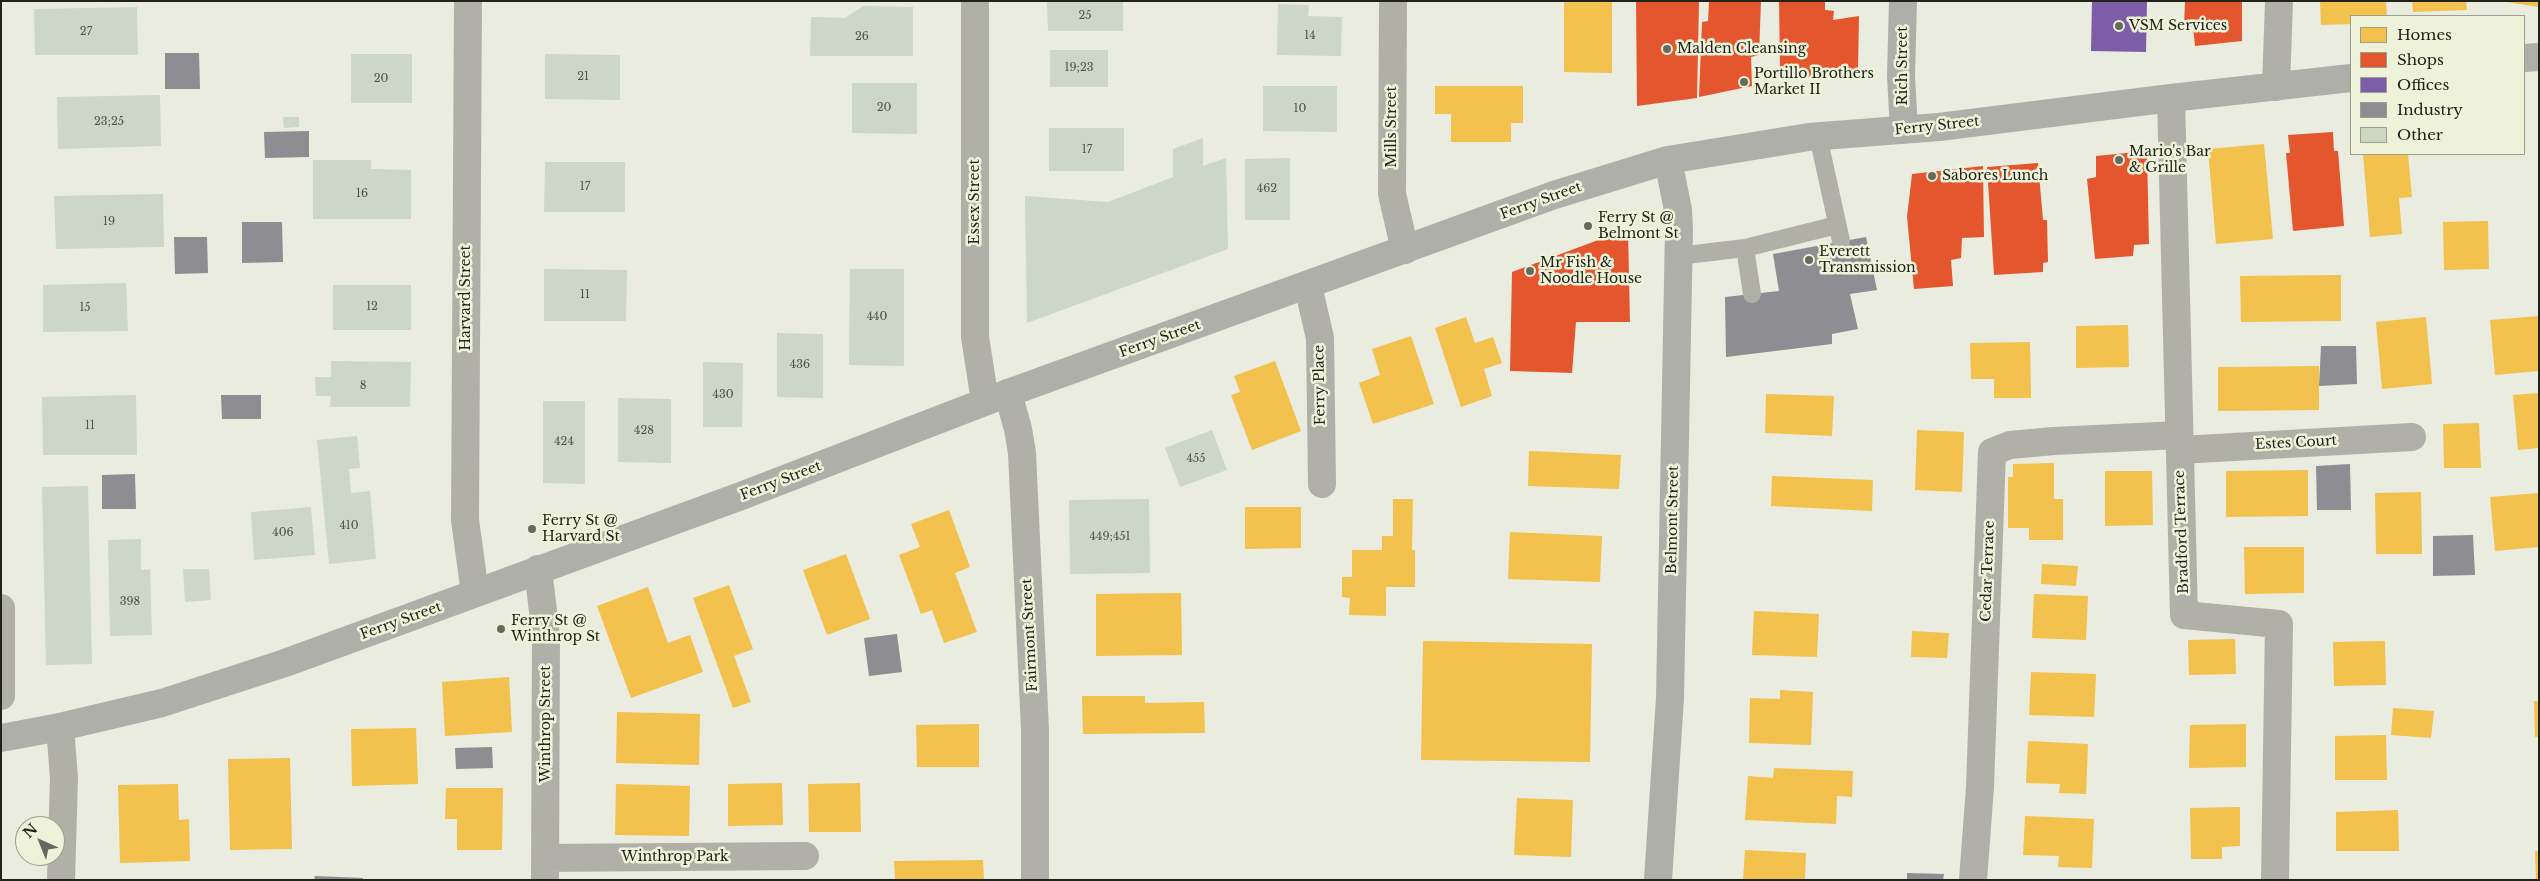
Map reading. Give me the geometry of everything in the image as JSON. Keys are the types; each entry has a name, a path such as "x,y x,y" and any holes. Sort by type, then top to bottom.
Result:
{"main road":[{"name":"Rich Street","path":"1903,1 1901,76 1904,130"},
{"path":"2525,58 2539,56"},
{"name":"Ferry Street","path":"1,738 60,727 181,697 285,663 742,496 996,397 1308,286 1554,195 1668,160 1818,136 1904,130 2350,78"},
{"name":"Belmont Street","path":"1658,880 1670,698 1678,256 1678,210 1668,160"}],"street":[{"name":"Harvard Street","path":"468,1 466,520 475,593"},
{"name":"Essex Street","path":"975,1 975,337 996,397"},
{"name":"Mills Street","path":"1393,1 1392,194 1405,250"},
{"path":"2276,87 2278,1"},
{"name":"Bradford Terrace","path":"2171,98 2184,615 2279,624 2275,880"},
{"name":"Ferry Place","path":"1308,286 1320,338 1322,484"},
{"name":"Fairmont Street","path":"996,397 1018,429 1022,452 1035,730 1035,880"},
{"name":"Estes Court","path":"2180,443 2412,437"},
{"name":"Cedar Terrace","path":"1973,880 1980,787 1992,452 2010,445 2054,441 2180,443"},
{"name":"Winthrop Street","path":"538,569 546,637 546,869"},
{"path":"1,608 1,696"},
{"path":"60,727 64,778 61,880"},
{"name":"Winthrop Park","path":"546,869 805,856"}],"lane":[{"path":"1678,256 1745,248 1839,233 1818,136"},
{"path":"1745,248 1752,294"}],"building: Homes":[{"path":"1564,1 1612,1 1612,73 1564,72"},
{"path":"2320,1 2386,1 2387,15 2350,15 2350,24 2321,25"},
{"path":"2412,1 2466,1 2467,10 2413,12"},
{"path":"2539,1 2539,7 2506,2"},
{"path":"1435,86 1523,86 1523,123 1511,123 1511,142 1451,142 1451,114 1435,114"},
{"path":"2264,144 2273,239 2216,244 2208,149"},
{"path":"2363,155 2408,155 2412,197 2399,198 2402,234 2370,237"},
{"path":"2488,221 2489,269 2444,270 2443,222"},
{"path":"2341,275 2341,321 2241,322 2240,276"},
{"path":"2539,316 2539,371 2495,375 2490,320"},
{"path":"1466,317 1475,343 1493,337 1502,363 1484,369 1492,396 1461,407 1435,328"},
{"path":"2426,317 2432,384 2382,389 2376,322"},
{"path":"2128,325 2129,367 2076,368 2076,326"},
{"path":"1411,336 1434,404 1373,424 1359,383 1380,375 1372,349"},
{"path":"2030,342 2031,398 1994,398 1994,379 1971,379 1970,343"},
{"path":"1275,361 1301,431 1252,450 1231,395 1240,392 1234,376"},
{"path":"2319,366 2319,410 2218,411 2218,367"},
{"path":"2539,393 2539,448 2518,450 2513,395"},
{"path":"1766,394 1834,396 1832,436 1765,433"},
{"path":"2479,423 2481,468 2444,468 2443,424"},
{"path":"1917,430 1964,432 1962,492 1915,490"},
{"path":"1529,451 1621,455 1619,489 1528,486"},
{"path":"2054,463 2054,499 2063,499 2063,540 2029,540 2029,528 2008,528 2008,477 2013,477 2013,464"},
{"path":"2308,470 2308,516 2226,517 2226,471"},
{"path":"2105,471 2152,471 2153,525 2105,526"},
{"path":"1772,476 1873,480 1872,511 1771,506"},
{"path":"2421,492 2422,554 2376,554 2375,493"},
{"path":"2539,493 2539,547 2495,551 2490,497"},
{"path":"1393,499 1413,499 1412,550 1415,550 1415,587 1386,587 1386,616 1349,615 1350,598 1342,597 1342,577 1352,577 1352,550 1382,550 1382,536 1393,536"},
{"path":"1245,507 1301,507 1301,548 1245,549"},
{"path":"949,510 970,567 955,573 977,632 944,643 932,610 921,614 899,555 920,547 911,524"},
{"path":"1510,532 1602,536 1600,582 1508,579"},
{"path":"2244,547 2304,547 2304,593 2245,594"},
{"path":"846,554 870,619 827,635 803,570"},
{"path":"2042,564 2078,566 2076,586 2041,584"},
{"path":"729,585 753,649 734,656 751,702 733,708 693,598"},
{"path":"648,587 668,643 690,635 703,672 631,698 597,606"},
{"path":"1181,593 1182,655 1096,656 1096,594"},
{"path":"2034,594 2088,596 2086,640 2032,638"},
{"path":"1754,611 1819,614 1817,657 1752,655"},
{"path":"1912,631 1949,633 1947,658 1911,657"},
{"path":"2235,639 2236,674 2189,675 2188,640"},
{"path":"1423,641 1592,644 1590,762 1421,760"},
{"path":"2385,641 2386,685 2334,686 2333,642"},
{"path":"2031,672 2096,674 2094,717 2029,715"},
{"path":"509,677 512,732 445,736 442,682"},
{"path":"1780,690 1813,692 1811,745 1749,743 1750,698 1780,699"},
{"path":"1082,696 1145,696 1145,703 1204,702 1205,733 1083,734"},
{"path":"2534,701 2539,701 2539,737 2535,737"},
{"path":"2393,708 2434,711 2431,738 2391,735"},
{"path":"617,712 700,714 699,765 616,763"},
{"path":"979,724 979,767 917,767 916,725"},
{"path":"2246,724 2246,767 2189,768 2190,725"},
{"path":"416,728 418,784 352,786 351,729"},
{"path":"2386,735 2387,780 2335,780 2335,736"},
{"path":"2028,741 2088,744 2086,794 2059,793 2060,784 2026,783"},
{"path":"290,758 292,849 230,850 228,759"},
{"path":"1774,768 1853,771 1852,797 1837,796 1836,824 1745,820 1748,776 1773,778"},
{"path":"782,783 783,825 728,826 728,784"},
{"path":"860,783 861,832 809,832 808,784"},
{"path":"178,784 179,820 189,819 190,861 120,863 118,785"},
{"path":"616,784 690,786 689,836 615,835"},
{"path":"446,788 503,788 502,850 457,850 457,819 445,819"},
{"path":"1517,798 1573,800 1571,857 1514,855"},
{"path":"2240,807 2240,846 2222,847 2222,859 2191,859 2190,808"},
{"path":"2398,810 2399,851 2336,851 2336,812"},
{"path":"2025,816 2094,819 2092,868 2058,867 2059,856 2023,855"},
{"path":"1745,850 1806,853 1805,880 1743,880"},
{"path":"2535,851 2539,851 2539,880 2536,880"},
{"path":"983,860 984,880 895,880 894,861"}],"building: Shops":[{"name":"Malden Cleansing","path":"1636,1 1699,1 1697,98 1637,106"},
{"path":"1709,1 1761,1 1759,55 1751,57 1752,86 1699,97 1702,22 1708,21"},
{"path":"1779,1 1825,1 1825,10 1834,11 1833,20 1859,16 1858,68 1793,80 1792,68 1780,67"},
{"path":"2185,1 2242,1 2242,41 2195,46 2193,27 2184,26"},
{"path":"2333,132 2334,151 2338,151 2344,226 2293,231 2286,153 2290,153 2288,135"},
{"path":"2147,151 2149,244 2134,245 2133,256 2095,259 2087,179 2096,177 2096,156"},
{"path":"2038,163 2043,220 2047,220 2048,262 2043,263 2043,272 1994,275 1987,167"},
{"path":"1983,166 1984,237 1962,238 1961,258 1951,260 1953,286 1914,289 1907,217 1912,174"},
{"path":"1628,229 1630,322 1576,322 1572,373 1510,371 1512,272"}],"building: Offices":[{"name":"VSM Services","path":"2092,1 2147,1 2146,52 2091,51"}],"building: Industry":[{"path":"165,53 199,53 200,89 165,89"},
{"path":"309,131 309,157 265,158 264,132"},
{"path":"242,222 282,222 283,262 242,263"},
{"path":"174,237 207,237 208,273 175,274"},
{"path":"1866,237 1877,290 1850,294 1858,329 1832,334 1832,344 1726,357 1725,297 1779,291 1773,254"},
{"path":"2321,346 2356,346 2357,384 2319,386"},
{"path":"221,395 261,395 261,419 222,419"},
{"path":"2350,464 2351,510 2317,510 2316,466"},
{"path":"135,474 136,509 102,509 102,475"},
{"path":"2473,535 2475,575 2433,576 2433,536"},
{"path":"897,634 902,672 869,676 864,638"},
{"path":"492,747 493,768 456,769 455,748"},
{"path":"1907,873 1944,874 1943,880 1907,880"},
{"path":"315,876 363,878 363,880 314,880"}],"building: Other":[{"path":"1047,1 1123,1 1123,31 1048,31"},
{"path":"1278,4 1309,5 1308,16 1342,17 1341,56 1277,55"},
{"path":"863,6 913,7 913,56 810,56 811,17 845,18"},
{"path":"137,7 138,55 35,55 34,9"},
{"path":"1050,50 1108,50 1108,87 1050,87"},
{"path":"351,54 412,54 412,103 351,103"},
{"path":"545,54 620,55 620,100 545,99"},
{"path":"852,83 917,83 917,134 852,133"},
{"path":"1263,86 1337,86 1337,132 1263,131"},
{"path":"160,95 161,146 58,149 57,97"},
{"path":"283,117 299,117 299,127 284,128"},
{"path":"1049,128 1124,128 1124,171 1049,171"},
{"path":"1203,138 1203,166 1226,158 1228,249 1027,323 1025,196 1108,202 1173,177 1173,149"},
{"path":"1290,158 1290,220 1245,220 1245,159"},
{"path":"313,160 371,160 371,169 411,170 411,219 313,219"},
{"path":"545,162 625,162 625,212 544,212"},
{"path":"163,194 164,247 56,249 54,196"},
{"path":"544,269 627,270 626,321 544,321"},
{"path":"850,269 904,269 904,366 849,365"},
{"path":"126,283 128,331 43,332 43,285"},
{"path":"333,285 411,285 411,330 333,330"},
{"path":"777,333 823,334 823,398 777,397"},
{"path":"331,361 411,362 410,407 330,407 331,396 316,396 315,377 331,377"},
{"path":"703,362 743,363 742,427 703,427"},
{"path":"136,395 137,455 43,455 42,397"},
{"path":"618,398 671,399 671,463 618,462"},
{"path":"543,401 585,401 585,484 543,483"},
{"path":"1212,430 1227,470 1180,487 1165,448"},
{"path":"357,436 360,468 349,469 351,493 370,491 376,559 329,564 317,440"},
{"path":"88,486 92,664 46,665 42,487"},
{"path":"1149,499 1150,573 1070,574 1069,500"},
{"path":"311,507 315,555 254,560 251,512"},
{"path":"141,539 141,570 150,569 152,635 110,636 108,540"},
{"path":"183,569 209,569 211,600 185,602"}],"place":[{"name":"VSM Services","path":"2119,26"},
{"name":"Malden Cleansing","path":"1667,49"},
{"name":"Portillo Brothers Market II","path":"1744,82"},
{"name":"Mario's Bar & Grille","path":"2119,160"},
{"name":"Sabores Lunch","path":"1932,176"},
{"name":"Ferry St @ Belmont St","path":"1588,226"},
{"name":"Everett Transmission","path":"1809,260"},
{"name":"Mr Fish & Noodle House","path":"1530,271"},
{"name":"Ferry St @ Harvard St","path":"532,529"},
{"name":"Ferry St @ Winthrop St","path":"501,629"}]}
